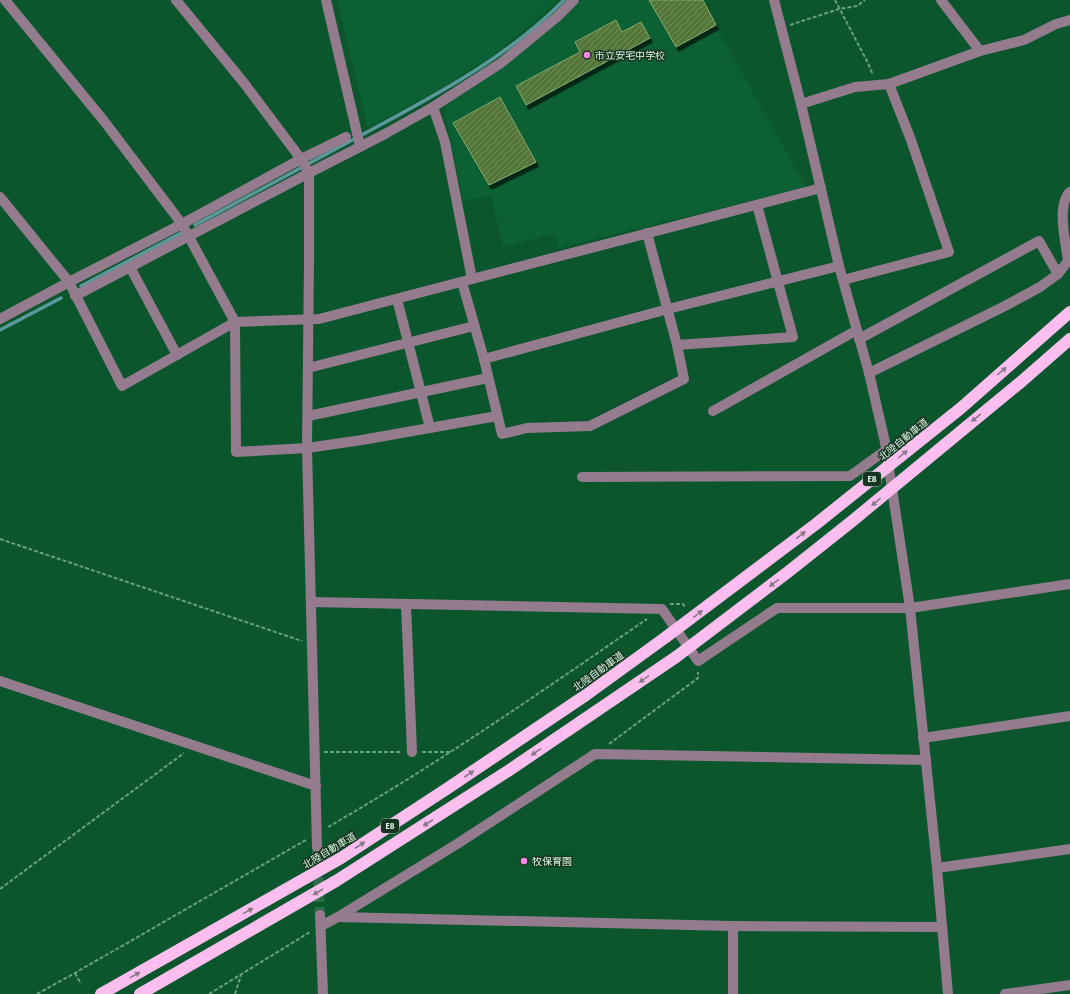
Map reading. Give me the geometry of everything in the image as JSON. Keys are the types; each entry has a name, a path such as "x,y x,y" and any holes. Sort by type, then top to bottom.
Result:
{"highway":[{"name":"北陸自動車道","path":"101,994 340,858 570,706 666,637 816,524 955,413 1070,312"},
{"name":"E8","path":"140,994 336,881 508,771 676,656 770,586 851,522 1070,340"}],"street":[{"path":"5,0 104,121 182,224 236,322 236,452 307,448 497,416"},
{"path":"176,0 244,83 301,159 308,173 309,319 307,448 317,847"},
{"path":"326,0 360,146"},
{"path":"75,296 433,107 501,64 557,17 574,0"},
{"path":"774,0 801,104 839,266 869,373 886,450 910,608 937,868 948,994"},
{"path":"941,0 980,52"},
{"path":"801,104 855,87 889,84 980,52 1024,40 1056,24 1070,20"},
{"path":"843,280 949,252 911,140 889,84"},
{"path":"433,107 445,142 472,279"},
{"path":"0,319 182,224 301,159 346,137"},
{"path":"0,197 69,282 122,386 236,322 319,319 821,188"},
{"path":"869,373 1005,306 1040,287 1058,274 1068,261 1062,213 1067,195 1070,192"},
{"path":"677,345 793,338 757,205"},
{"path":"462,282 484,359 502,434 527,428 590,426 684,379 668,309 647,233"},
{"path":"713,411 1039,241 1058,274"},
{"path":"484,359 668,309 839,266"},
{"path":"130,267 177,355"},
{"path":"397,299 430,428"},
{"path":"308,368 474,326"},
{"path":"308,416 488,378"},
{"path":"582,477 850,476 886,450"},
{"path":"311,602 665,606 698,661 777,608 910,608 1070,584"},
{"path":"406,604 412,752"},
{"path":"0,681 316,786"},
{"path":"923,738 1070,716"},
{"path":"321,926 457,844 595,754 926,760"},
{"path":"937,868 1070,849"},
{"path":"320,915 323,994"},
{"path":"338,917 733,926 942,927"},
{"path":"733,926 733,994"},
{"path":"1006,994 1070,985"}],"path":[{"path":"835,0 868,63 877,85"},
{"path":"782,28 839,9 858,6 865,0"},
{"path":"0,539 312,645"},
{"path":"37,994 368,804 450,752 665,606 683,604 686,609"},
{"path":"595,754 698,678 698,661"},
{"path":"0,889 194,746"},
{"path":"315,752 450,752"},
{"path":"209,994 321,926"},
{"path":"75,973 81,984"},
{"path":"235,994 242,974"}],"shaded area":[{"path":"337,0 557,0 539,18 494,55 441,88 368,128"},
{"path":"582,0 701,0 806,187 559,248 555,234 503,246 491,196 463,200 444,106 504,67"}],"building":[{"path":"649,0 703,0 716,25 676,47"},
{"path":"616,20 622,32 641,22 650,38 526,105 516,86 580,52 575,42"},
{"path":"500,97 536,162 489,185 453,123"}],"waterway":[{"path":"195,225 406,111 478,69 523,37 564,0"},
{"path":"81,286 181,233"},
{"path":"0,330 61,298"}],"tunnel":[{"path":"317,847 320,915"}],"place":[{"name":"市立安宅中学校","path":"587,55"},
{"name":"牧保育園","path":"524,861"}]}
